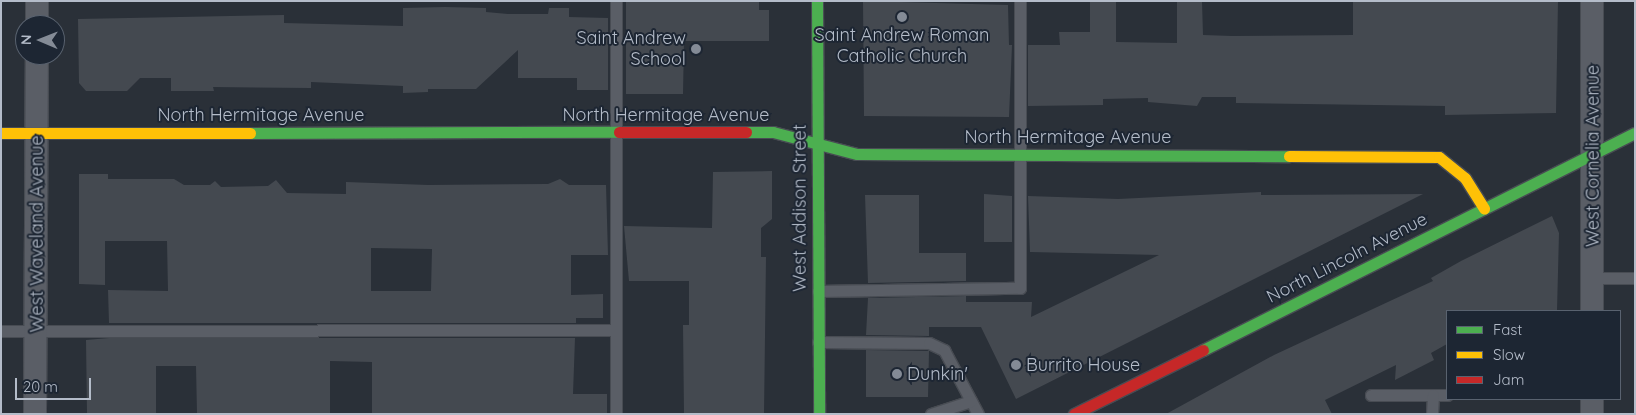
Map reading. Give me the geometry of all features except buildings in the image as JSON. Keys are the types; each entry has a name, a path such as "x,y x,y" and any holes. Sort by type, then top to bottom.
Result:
{"street":[{"path":"37,1 37,15"},
{"name":"West Addison Street","path":"817,1 819,414"},
{"name":"West Cornelia Avenue","path":"1592,1 1592,310"},
{"name":"West Waveland Avenue","path":"35,414 37,65"},
{"name":"North Hermitage Avenue","path":"1,133 774,132 857,154 1439,157 1465,178 1484,209"},
{"name":"North Lincoln Avenue","path":"1074,414 1635,133"},
{"path":"1592,400 1592,414"}],"lane":[{"path":"616,1 616,414"},
{"path":"818,291 1020,288 1020,1"},
{"path":"1592,278 1635,278"},
{"path":"1,331 616,330"},
{"path":"818,342 929,343 944,350 960,376 978,414"},
{"path":"1371,395 1446,395"},
{"path":"1432,414 1433,395"},
{"path":"930,414 972,401"}],"traffic: fast":[{"path":"817,1 819,414"},
{"path":"250,133 619,132"},
{"path":"746,132 773,132 857,154 1289,156"},
{"path":"1203,350 1635,133"}],"traffic: slow":[{"path":"1,133 250,133"},
{"path":"1289,156 1439,157 1465,178 1484,209"}],"traffic: jam":[{"path":"619,132 746,132"},
{"path":"1074,414 1203,350"}],"place":[{"name":"Saint Andrew Roman Catholic Church","path":"902,17"},
{"name":"Saint Andrew School","path":"696,49"},
{"name":"Burrito House","path":"1016,365"},
{"name":"Dunkin'","path":"897,374"}]}
